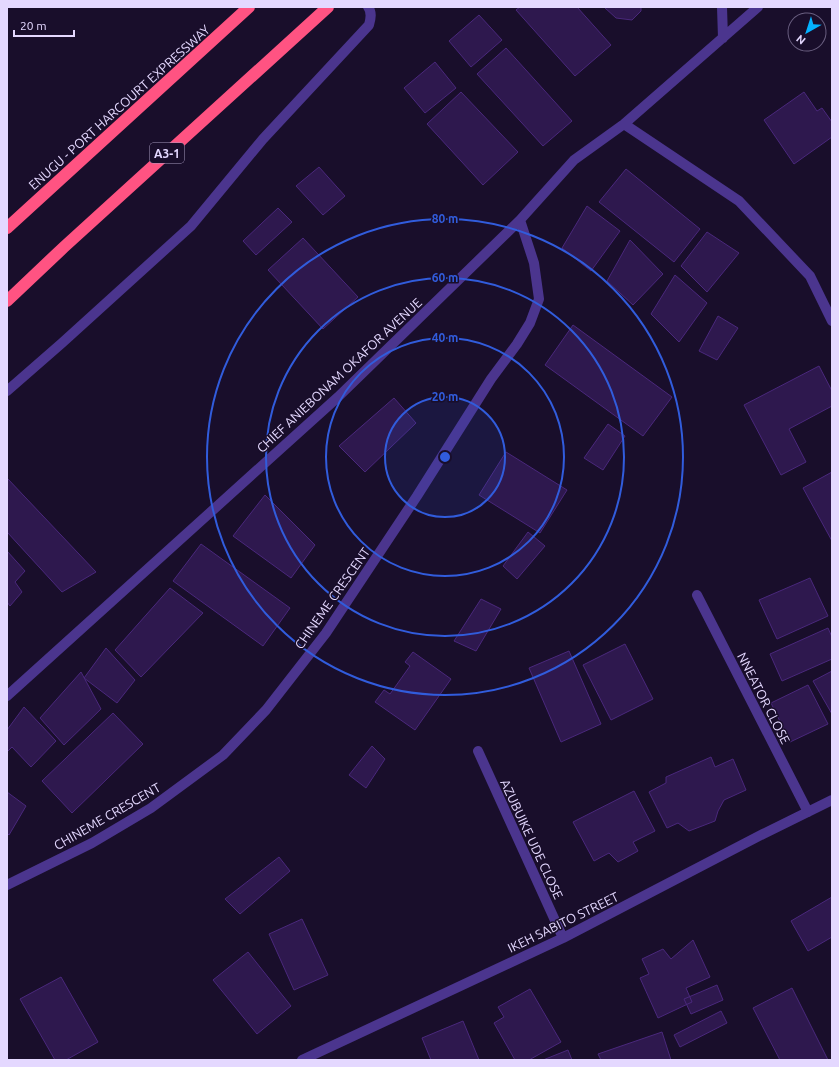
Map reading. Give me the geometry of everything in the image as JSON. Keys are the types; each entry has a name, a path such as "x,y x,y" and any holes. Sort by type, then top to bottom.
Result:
{"highway":[{"name":"ENUGU - PORT HARCOURT EXPRESSWAY","path":"7,228 249,7"},
{"name":"A3-1","path":"7,301 64,247 328,7"}],"street":[{"path":"7,391 68,338 191,226 263,139 369,25 371,17 370,9 368,7"},
{"path":"722,7 723,38"},
{"name":"CHIEF ANIEBONAM OKAFOR AVENUE","path":"7,696 332,402 520,220 574,160 624,124 758,7"},
{"path":"624,124 739,201 810,276 831,319"},
{"name":"CHINEME CRESCENT","path":"7,884 92,843 151,808 223,755 266,710 326,633 417,496 491,379 517,344 530,323 539,299 534,262 520,220"},
{"name":"NNEATOR CLOSE","path":"697,594 808,812"},
{"name":"AZUBUIKE UDE CLOSE","path":"478,751 563,938"},
{"name":"IKEH SABITO STREET","path":"302,1060 563,938 763,834 832,800"}],"building":[{"path":"520,7 577,7 611,45 575,76 516,10"},
{"path":"604,7 641,7 641,11 632,20 616,18"},
{"path":"479,15 502,40 471,67 449,41"},
{"path":"506,48 572,121 543,146 477,74"},
{"path":"435,62 456,88 425,113 404,88"},
{"path":"461,92 518,152 483,185 427,124"},
{"path":"804,92 817,111 822,108 832,122 832,137 794,164 764,120"},
{"path":"319,167 345,196 323,215 296,186"},
{"path":"626,169 700,229 674,262 599,202"},
{"path":"587,206 620,231 591,271 562,248"},
{"path":"278,208 292,222 256,255 243,241"},
{"path":"707,232 739,253 707,292 681,266"},
{"path":"303,238 358,297 323,329 268,270"},
{"path":"630,240 663,274 633,305 607,281"},
{"path":"675,275 707,303 679,342 651,314"},
{"path":"718,316 738,328 717,360 699,351"},
{"path":"573,325 672,397 643,436 545,365"},
{"path":"819,366 832,391 832,406 789,429 806,462 781,475 744,405"},
{"path":"394,398 416,423 365,472 339,446"},
{"path":"608,424 625,436 603,470 584,458"},
{"path":"506,452 567,490 540,533 479,495"},
{"path":"832,472 832,541 803,488"},
{"path":"7,478 96,572 62,592 7,532"},
{"path":"265,495 315,545 291,578 233,536"},
{"path":"528,532 545,546 517,579 503,566"},
{"path":"201,544 290,608 263,646 173,581"},
{"path":"7,551 25,571 15,582 22,592 10,606 7,602"},
{"path":"810,578 828,616 777,639 759,600"},
{"path":"170,588 203,613 141,677 115,650"},
{"path":"481,599 501,609 476,651 454,641"},
{"path":"828,628 832,637 832,659 782,681 770,654"},
{"path":"625,644 653,699 611,720 583,665"},
{"path":"106,648 135,680 117,703 84,678"},
{"path":"569,651 601,724 561,742 529,668"},
{"path":"413,652 451,679 415,730 375,702 384,690 390,694 410,666 405,662"},
{"path":"832,671 832,714 813,681"},
{"path":"81,672 101,709 64,745 40,718"},
{"path":"808,685 828,724 790,742 771,703"},
{"path":"24,707 56,741 31,767 12,747 7,752 7,730"},
{"path":"113,713 143,744 72,813 42,781"},
{"path":"372,746 385,759 366,788 349,775"},
{"path":"711,757 715,767 733,759 746,790 724,800 715,821 689,831 678,823 667,828 649,792 666,783 666,777"},
{"path":"634,791 655,831 633,842 638,851 618,862 609,853 594,861 573,822"},
{"path":"7,792 26,806 9,835 7,833"},
{"path":"279,857 290,871 240,914 225,899"},
{"path":"832,897 832,937 808,951 791,921"},
{"path":"302,919 328,975 294,990 269,934"},
{"path":"693,940 710,977 686,988 692,1002 658,1018 640,978 649,974 642,959 663,949 671,959"},
{"path":"248,952 291,1006 257,1034 213,980"},
{"path":"61,977 98,1042 66,1060 55,1060 20,999"},
{"path":"717,985 723,1000 691,1014 684,999"},
{"path":"792,988 828,1060 780,1060 753,1008"},
{"path":"530,989 561,1042 529,1060 515,1060 494,1023 504,1017 498,1007"},
{"path":"721,1011 727,1023 680,1047 674,1035"},
{"path":"463,1021 479,1060 431,1060 422,1038"},
{"path":"662,1032 671,1060 601,1060 598,1054"},
{"path":"568,1050 572,1060 543,1060"}]}
